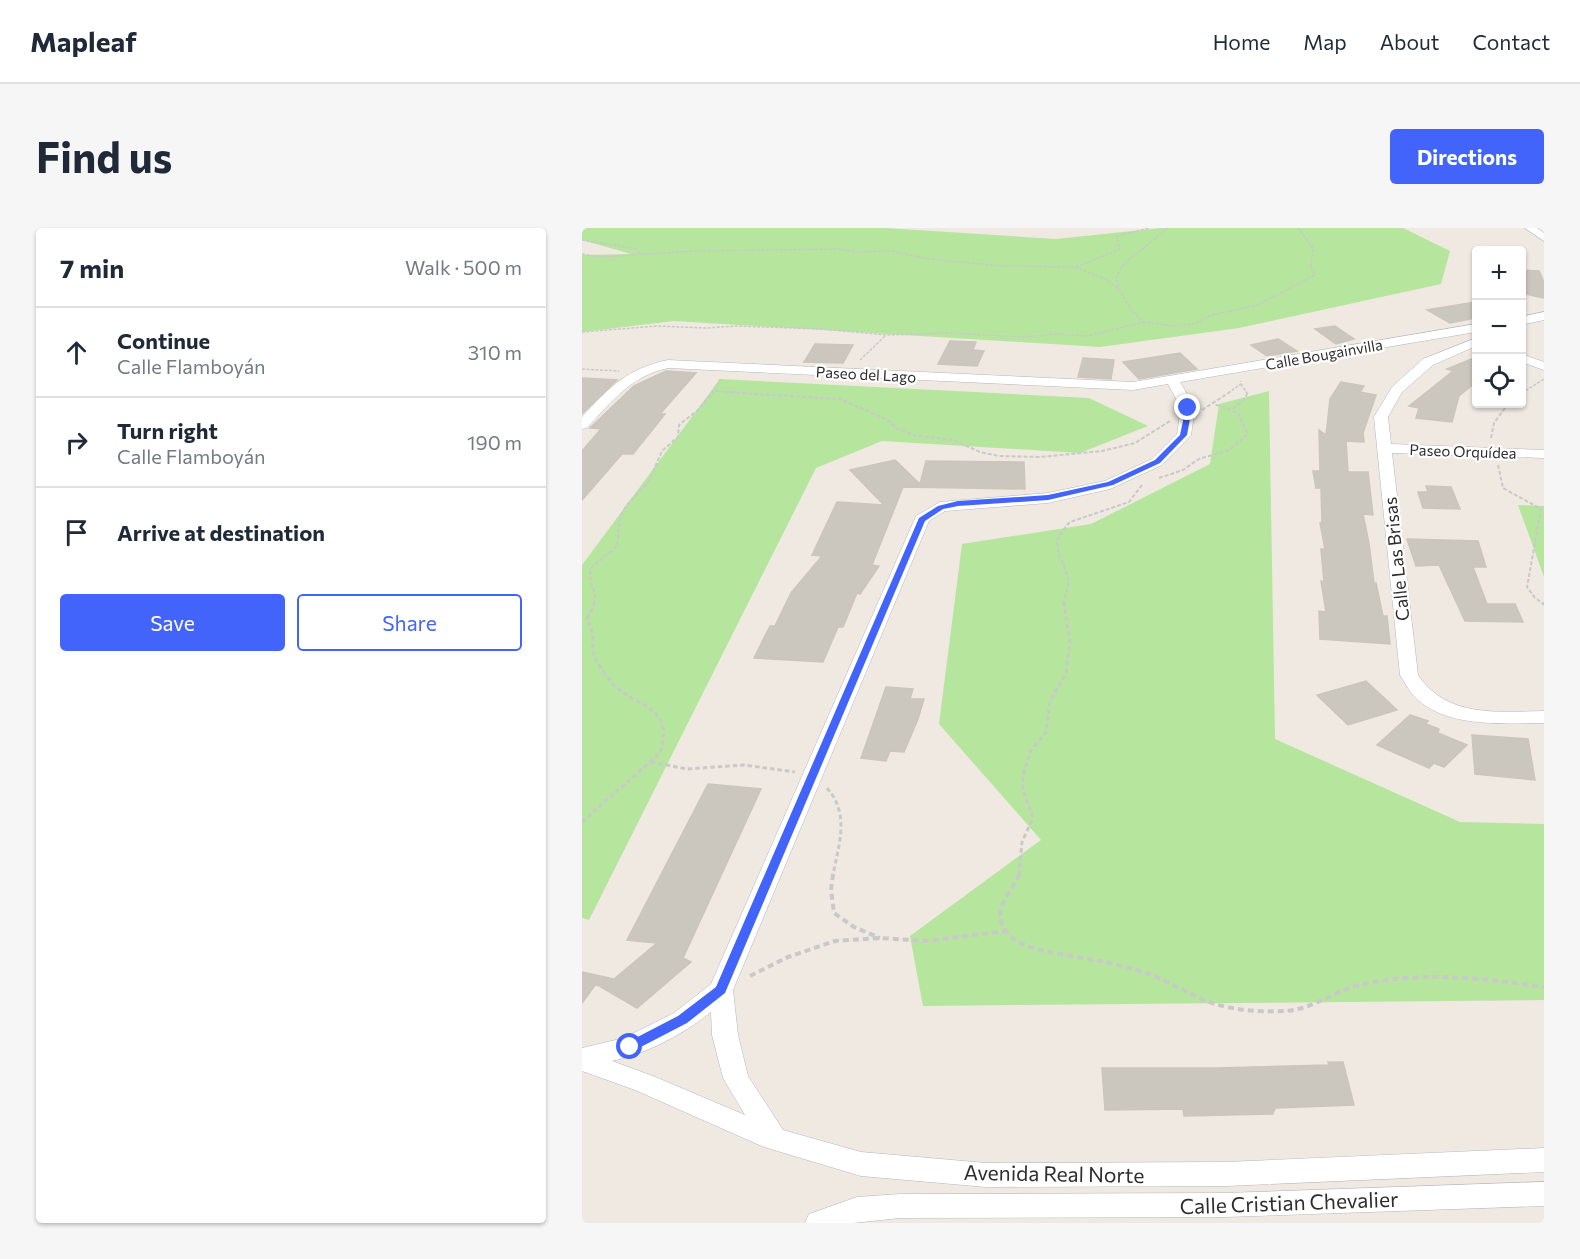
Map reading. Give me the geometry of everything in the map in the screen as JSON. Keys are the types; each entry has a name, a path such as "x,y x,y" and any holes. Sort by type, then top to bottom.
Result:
{"street":[{"path":"1535,228 1544,238"},
{"name":"Calle Bougainvilla","path":"1172,380 1472,329"},
{"path":"1458,332 1472,339"},
{"name":"Calle Las Brisas","path":"1472,343 1428,362 1397,390 1381,417 1409,675 1414,687 1434,703 1463,714 1485,717 1544,717"},
{"path":"1526,360 1544,366"},
{"name":"Paseo del Lago","path":"635,372 668,364 1106,386 1133,386 1172,380"},
{"path":"582,425 635,372"},
{"path":"774,1139 736,1078 725,1035 721,990 922,519 940,507 1048,498 1110,484 1157,462 1184,435 1188,408 1172,380"},
{"name":"Paseo Orquídea","path":"1383,448 1544,454"},
{"path":"582,1059 630,1047 683,1020 721,990"},
{"name":"Avenida Real Norte","path":"582,1059 774,1139 861,1164 986,1175 1227,1174 1544,1160"},
{"name":"Calle Cristian Chevalier","path":"819,1223 858,1209 900,1206 1225,1205 1544,1194"}],"path":[{"path":"1075,267 1120,249 1117,236 1150,228"},
{"path":"1144,322 1131,310 1119,289 1116,277 1123,265 1168,228"},
{"path":"582,332 657,326 706,328 737,326 822,329 887,335 951,333 1022,337 1056,334 1094,335 1144,322 1174,326 1194,324 1209,316 1257,305 1315,275 1311,267 1315,258 1312,242 1298,228"},
{"path":"582,240 637,249 640,253 638,255"},
{"path":"582,254 601,257 692,250 891,251 929,259 1003,266 1075,267 1105,279 1119,289"},
{"path":"854,373 865,353 887,335"},
{"path":"582,822 651,762 665,744 663,723 645,703 614,685 590,649 593,633 587,619 595,604 596,594 590,583 589,572 591,566 616,546 620,517 649,481 662,451 678,437 679,425 698,412 716,391 722,375 729,367"},
{"path":"582,369 635,372"},
{"path":"1526,391 1544,379"},
{"path":"716,391 840,399 886,419 896,428 913,435 953,440 980,452 999,456 1048,456 1118,448 1135,443 1164,424 1214,404 1227,392 1241,384 1248,392 1233,410"},
{"path":"1153,480 1183,470 1199,459 1229,450 1242,441 1248,431 1241,416 1233,410 1214,404"},
{"path":"1505,408 1493,425 1491,435 1493,452 1503,488 1541,509 1527,587 1535,598 1544,604"},
{"path":"1146,482 1128,502 1070,522 1058,539 1056,554 1068,583 1063,606 1070,642 1064,680 1050,702 1046,732 1030,752 1025,765 1023,790 1033,818 1022,842 1019,876 1000,905 1000,916 1006,931 1022,944 1042,951 1110,963 1155,977 1198,998 1236,1008 1288,1011 1312,1005 1355,986 1388,979 1478,976 1544,987"},
{"path":"651,762 687,769 744,765 813,775 836,795 842,819 831,890 834,913 854,927 880,938"},
{"path":"721,990 788,957 835,941 880,938 927,941 1006,931"}],"green space":[{"path":"582,228 885,228 1056,239 1161,228 1403,228 1450,251 1441,284 1239,328 1100,347 674,321 582,332 582,255 631,254 582,240"},
{"path":"720,379 1089,398 1148,426 1080,453 882,441 816,468 589,920 582,918 582,565"},
{"path":"1269,391 1275,739 1460,822 1544,824 1544,1000 923,1006 910,936 1041,840 939,724 962,544 1091,524 1210,464 1219,404"},
{"path":"1518,505 1544,506 1544,577"}],"building":[{"path":"1526,270 1539,271 1544,282 1544,298 1526,294"},
{"path":"1472,303 1472,319 1450,323 1427,310"},
{"path":"1335,326 1354,339 1336,344 1315,329"},
{"path":"1278,339 1297,351 1267,356 1251,345"},
{"path":"950,341 976,342 973,350 984,351 977,366 938,364"},
{"path":"815,344 853,345 843,363 804,362"},
{"path":"1180,353 1197,369 1139,379 1123,362"},
{"path":"1083,358 1114,360 1111,379 1078,377"},
{"path":"1472,359 1472,385 1459,396 1452,422 1416,418 1419,408 1409,406 1453,371 1447,369"},
{"path":"666,371 696,373 660,414 665,414 633,454 622,454 582,500 582,451 601,429 590,428 634,386"},
{"path":"582,378 617,380 582,414"},
{"path":"1341,382 1364,386 1360,392 1376,395 1363,433 1364,442 1346,441 1348,472 1368,472 1373,515 1363,514 1374,583 1376,583 1383,616 1387,616 1390,644 1320,639 1319,611 1326,612 1321,581 1324,582 1321,549 1325,549 1320,523 1322,523 1321,488 1316,488 1313,471 1320,471 1319,430 1326,435 1330,399"},
{"path":"895,460 920,484 926,461 1024,462 1025,489 903,487 872,565 879,566 860,594 857,593 843,627 838,627 823,662 754,658 770,626 775,626 791,593 822,556 812,555 837,502 884,505 850,470"},
{"path":"1426,486 1451,487 1460,509 1423,508 1418,492 1428,492"},
{"path":"1407,539 1478,541 1486,567 1473,567 1487,604 1515,604 1523,622 1465,621 1439,565 1416,566"},
{"path":"1366,681 1397,710 1348,725 1317,695"},
{"path":"886,687 913,689 910,699 924,699 918,719 904,752 890,751 886,761 861,758"},
{"path":"1410,715 1428,721 1426,724 1439,729 1438,733 1467,745 1444,767 1434,763 1429,768 1377,745"},
{"path":"1472,735 1528,739 1535,780 1475,774"},
{"path":"708,784 761,789 683,958 691,962 637,1008 596,984 582,1003 582,972 614,979 657,943 627,940"},
{"path":"1328,1062 1343,1062 1354,1105 1275,1108 1273,1114 1184,1116 1183,1109 1105,1110 1102,1068 1329,1065"}],"route":[{"path":"630,1047 683,1020 721,990 922,519 940,507 1048,498 1110,484 1157,462 1184,435 1188,408"}]}
